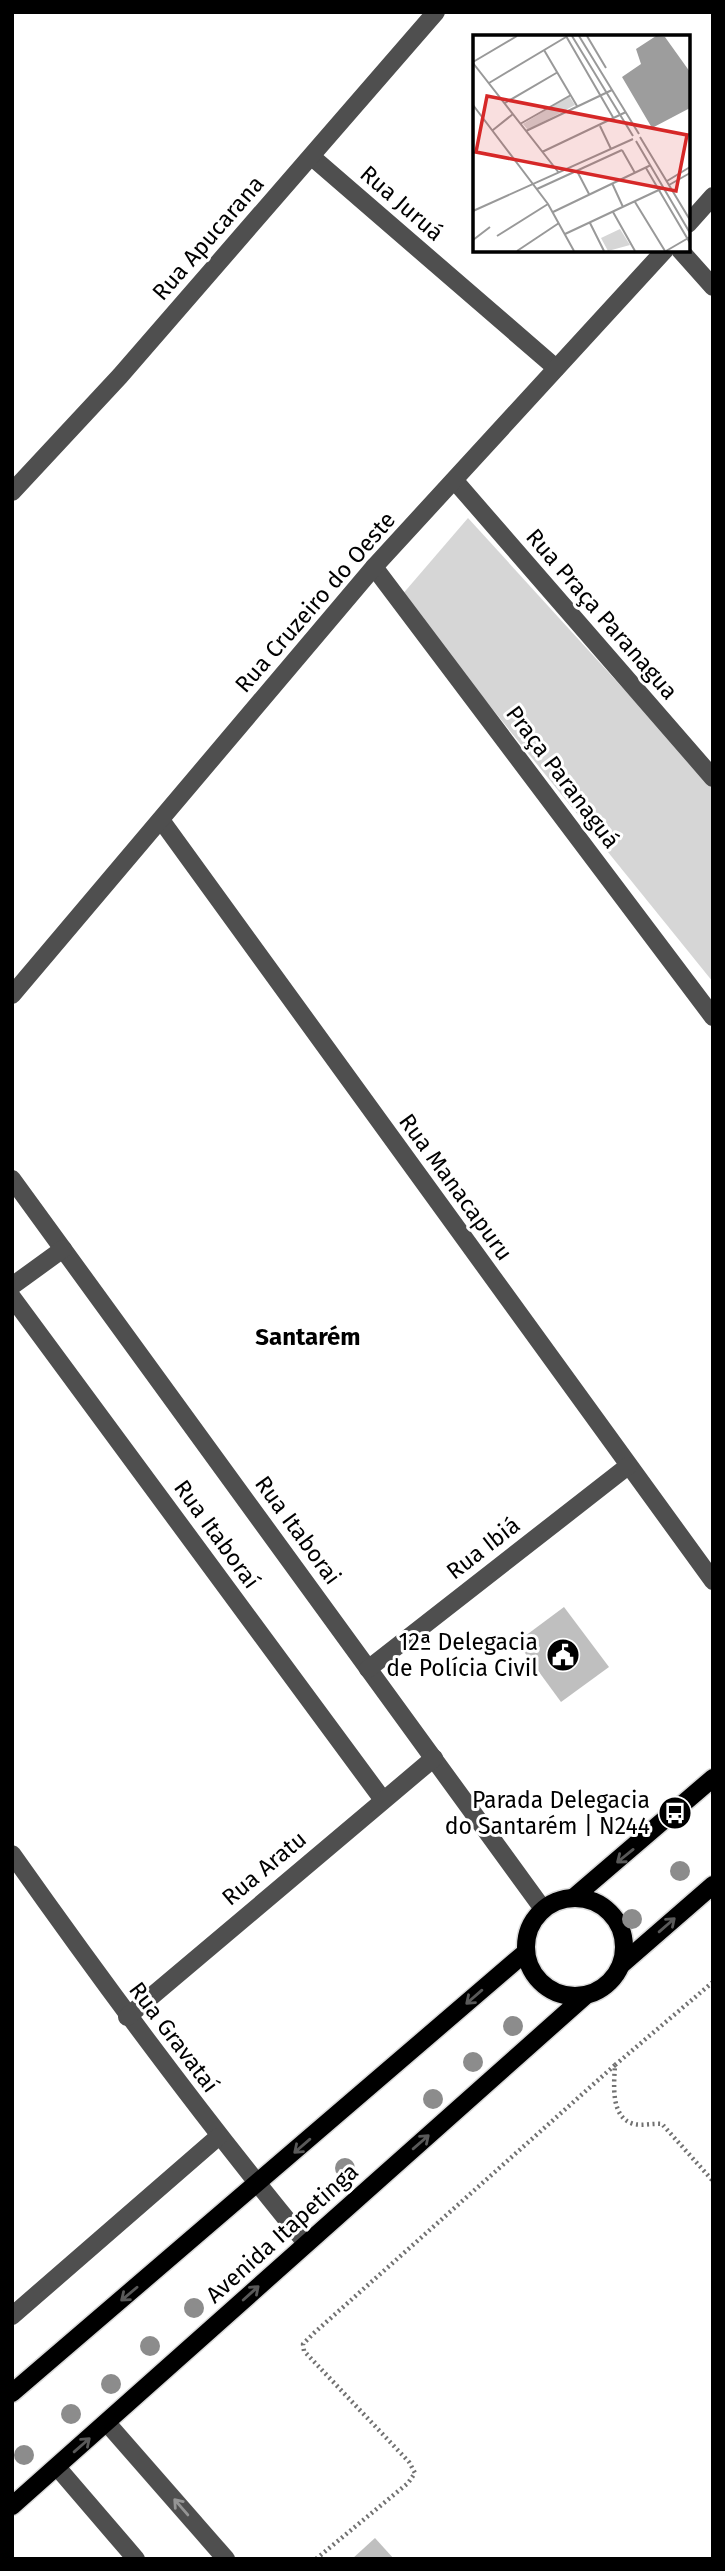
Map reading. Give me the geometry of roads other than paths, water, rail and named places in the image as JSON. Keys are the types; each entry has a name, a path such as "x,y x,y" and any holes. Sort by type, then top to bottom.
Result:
{"main road":[{"path":"573,1898 713,1778"},
{"path":"621,1965 713,1885"},
{"path":"12,2393 258,2185 526,1952 533,1921 543,1909 557,1901 589,1899 603,1906 615,1918 622,1933 624,1949 621,1965 613,1980 600,1990 585,1996 569,1997 553,1992 540,1982 526,1952"},
{"name":"Avenida Itapetinga","path":"12,2506 585,1996"}],"street":[{"name":"Rua Apucarana","path":"12,492 120,376 436,12"},
{"name":"Rua Juruá","path":"312,157 556,368"},
{"path":"690,222 713,196"},
{"name":"Rua Cruzeiro do Oeste","path":"12,995 374,567 663,252"},
{"path":"682,252 713,287"},
{"name":"Rua Praça Paranagua","path":"455,481 713,778"},
{"name":"Praça Paranaguá","path":"374,567 713,1017"},
{"name":"Rua Manacapuru","path":"161,820 713,1581"},
{"name":"Rua Itaborai","path":"12,1179 543,1909"},
{"path":"12,1286 63,1249"},
{"name":"Rua Itaboraí","path":"12,1297 383,1800"},
{"name":"Rua Ibiá","path":"368,1669 628,1466"},
{"name":"Rua Aratu","path":"127,2017 434,1758"},
{"name":"Rua Gravataí","path":"12,1854 127,2017 218,2137 306,2244"},
{"path":"12,2316 218,2137"},
{"path":"107,2423 226,2559"},
{"path":"57,2467 136,2559"}],"place":[{"name":"12ª Delegacia de Polícia Civil","path":"563,1655"},
{"name":"Parada Delegacia do Santarém | N244","path":"675,1813"}],"district":[{"name":"Santarém","path":"308,1337"}]}
